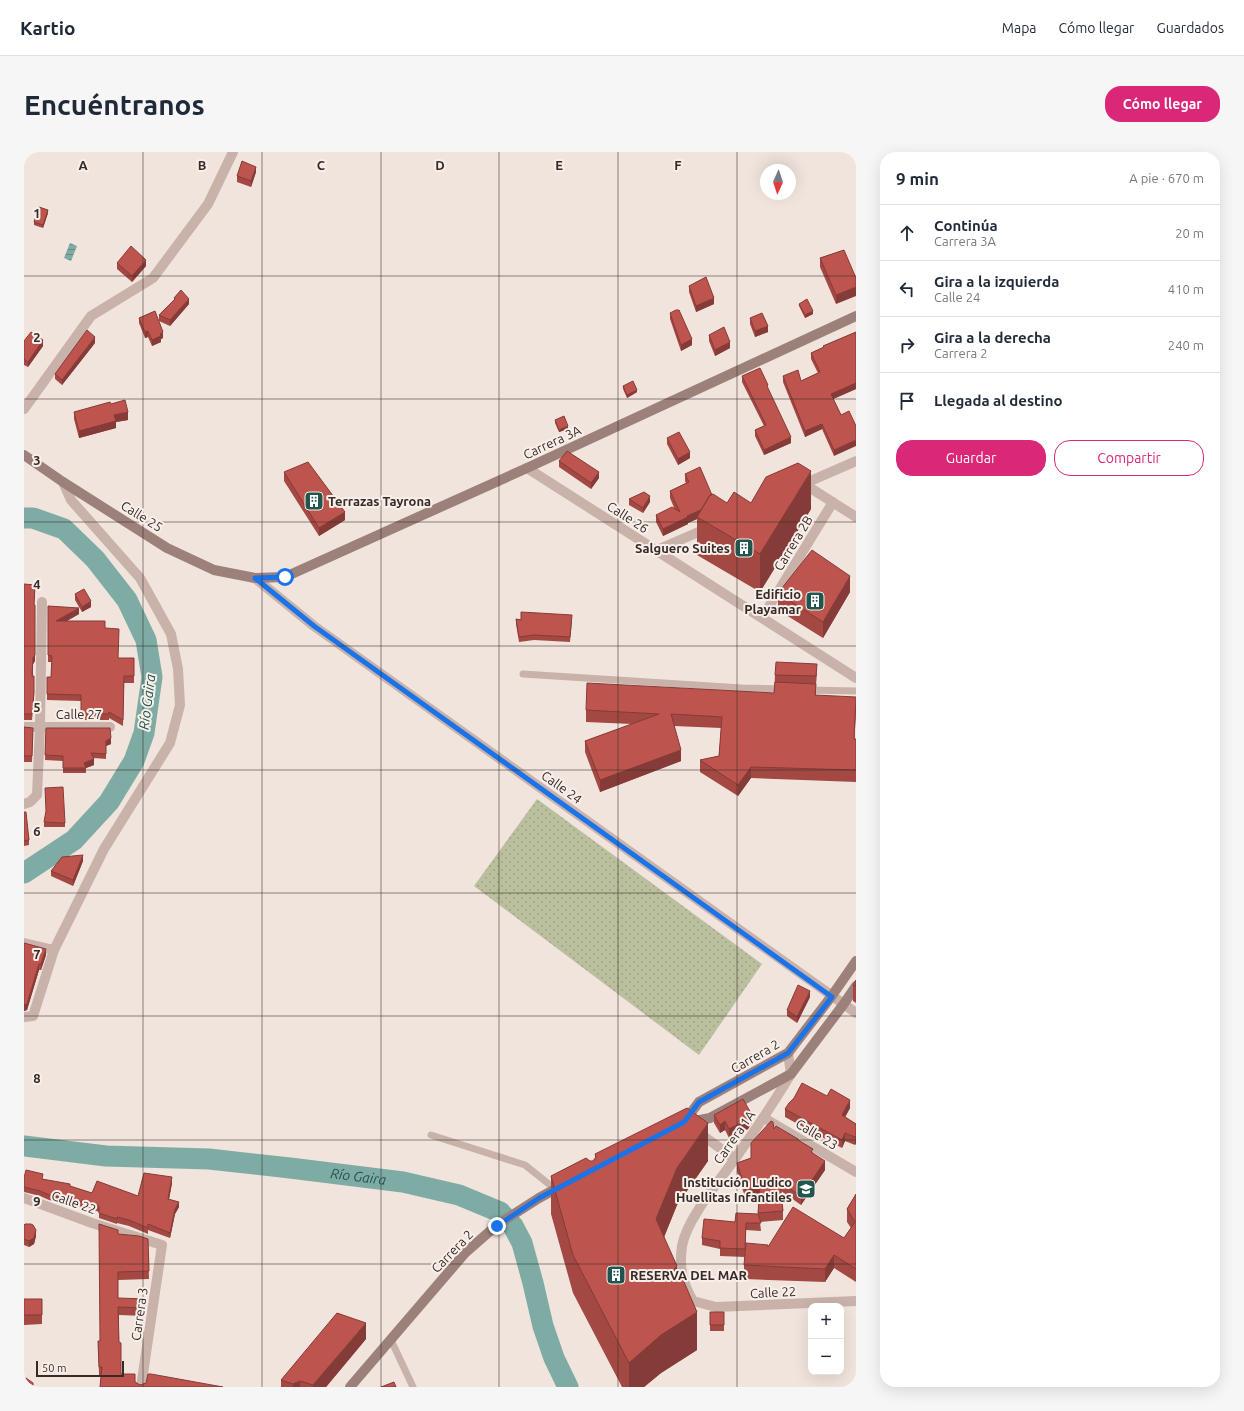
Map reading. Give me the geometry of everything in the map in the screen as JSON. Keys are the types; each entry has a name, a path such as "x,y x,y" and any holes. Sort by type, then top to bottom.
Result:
{"street":[{"path":"24,409 92,316 153,278 208,204 233,152"},
{"name":"Carrera 3A","path":"255,578 285,577 527,468 856,316"},
{"name":"Calle 25","path":"24,455 63,482 167,548 214,570 255,578"},
{"path":"790,490 856,461"},
{"name":"Calle 26","path":"527,468 856,678"},
{"path":"24,1017 34,1016 54,950 104,849 170,743 180,705 178,669 171,634 140,578 71,500 63,482"},
{"path":"804,484 856,517"},
{"name":"Carrera 2B","path":"762,618 833,502"},
{"path":"657,550 720,522"},
{"name":"Calle 24","path":"255,578 314,626 856,1014"},
{"path":"24,804 30,802 37,795 40,727 42,602"},
{"name":"Calle 27","path":"24,727 110,727"},
{"path":"24,943 54,950"},
{"name":"Carrera 2","path":"681,1124 699,1102 788,1053 832,997 856,961"},
{"path":"681,1124 710,1118 791,1074 844,1005 856,986"},
{"path":"788,1053 791,1074"},
{"name":"Carrera 1A","path":"689,1303 680,1267 682,1244 692,1219 764,1118 791,1074"},
{"name":"Calle 23","path":"764,1118 856,1172"},
{"path":"681,1124 735,1159"},
{"name":"Carrera 2","path":"350,1387 465,1253 497,1226 539,1198 572,1181"},
{"name":"Calle 22","path":"24,1198 92,1223 162,1245"},
{"name":"Carrera 3","path":"141,1387 162,1245"},
{"name":"Calle 22","path":"689,1303 716,1307 856,1301"}],"lane":[{"path":"522,674 742,688 856,691"},
{"path":"431,1135 525,1165 555,1189"},
{"path":"391,1340 413,1387"}],"green space":[{"path":"537,799 762,964 699,1055 474,886"}],"water":[{"path":"70,243 77,246 71,261 64,258"}],"building":[{"path":"242,161 256,167 251,181 237,176"},
{"path":"39,207 48,210 43,225 34,222"},
{"path":"131,246 146,260 132,276 117,263"},
{"path":"844,250 856,278 856,287 836,295 820,258"},
{"path":"706,277 714,298 696,306 689,286"},
{"path":"181,290 189,299 170,320 159,315 175,299 174,298"},
{"path":"807,299 813,311 805,315 799,304"},
{"path":"679,310 692,339 681,345 670,313"},
{"path":"155,311 163,332 160,334 161,336 152,340 148,331 145,332 139,318"},
{"path":"762,313 768,326 755,331 750,318"},
{"path":"724,327 730,342 715,350 709,335"},
{"path":"87,330 95,337 62,380 55,374"},
{"path":"31,332 43,340 28,362 24,359 24,341"},
{"path":"856,332 856,383 831,394 841,415 849,411 856,426 856,440 834,450 822,424 805,431 783,376 798,370 801,381 820,372 811,353 824,347 823,346"},
{"path":"760,368 791,437 764,450 755,430 766,425 742,376"},
{"path":"633,381 637,390 627,395 623,386"},
{"path":"125,400 128,412 114,415 116,421 79,431 74,412 110,402 111,404"},
{"path":"564,416 568,426 559,430 555,420"},
{"path":"679,432 690,452 678,459 667,438"},
{"path":"567,451 599,472 591,483 559,461"},
{"name":"Terrazas Tayrona","path":"308,462 345,512 319,528 284,472"},
{"path":"798,463 811,471 760,554 697,517 710,495 713,494 727,503 734,492 751,503 766,477"},
{"path":"700,467 712,495 710,495 701,510 663,529 656,515 672,507 680,512 670,491 689,482 685,474"},
{"path":"644,492 650,496 643,508 629,499"},
{"path":"812,550 850,576 823,622 778,593"},
{"path":"24,584 35,585 35,655 33,658 32,676 34,676 34,693 32,714 24,714"},
{"path":"84,589 91,601 82,607 75,594"},
{"path":"48,606 79,608 56,621 105,621 105,628 119,629 118,658 134,658 134,676 124,676 123,720 109,712 109,714 81,714 81,695 47,694 47,677 51,677 52,656 48,655"},
{"path":"521,612 572,615 570,637 534,635 519,637 516,619 521,620"},
{"path":"776,662 817,664 816,676 775,675"},
{"path":"775,682 816,684 815,695 856,697 854,739 856,739 856,770 751,767 738,785 700,760 719,756 722,717 671,714 681,750 600,780 585,741 659,714 586,710 587,683 774,693"},
{"path":"24,727 33,728 32,756 24,756"},
{"path":"46,728 110,728 111,738 106,741 106,754 91,753 94,759 84,763 86,768 63,768 63,756 45,755"},
{"path":"63,787 65,823 44,822 46,811 45,788"},
{"path":"24,812 26,812 29,840 24,841"},
{"path":"83,855 73,880 51,871 62,857"},
{"path":"24,943 46,949 41,964 39,964 27,1004 24,1005"},
{"path":"798,985 810,991 797,1017 787,1010"},
{"path":"802,1083 827,1096 831,1089 850,1100 842,1115 856,1124 855,1137 845,1133 842,1140 785,1109 794,1098"},
{"path":"743,1099 752,1115 748,1120 729,1129 725,1121 720,1125 714,1115"},
{"name":"RESERVA DEL MAR","path":"687,1108 708,1123 677,1168 656,1219 677,1266 674,1272 681,1275 697,1312 661,1335 629,1363 573,1255 551,1176 586,1158 593,1161 596,1157 595,1154"},
{"path":"771,1121 773,1122 774,1129 776,1126 798,1139 813,1149 811,1152 825,1161 801,1196 780,1182 783,1211 758,1213 760,1186 746,1191 737,1163 751,1158 751,1143"},
{"path":"26,1170 43,1174 42,1179 70,1184 70,1186 92,1193 97,1181 138,1196 144,1173 172,1177 168,1199 179,1202 175,1209 170,1233 148,1224 148,1228 129,1220 117,1217 117,1219 99,1213 99,1206 82,1200 82,1202 49,1195 24,1187"},
{"path":"856,1194 856,1269 834,1255 825,1269 744,1265 746,1243 768,1245 768,1247 793,1207 844,1238 855,1222 847,1209"},
{"path":"736,1213 758,1214 761,1223 746,1223 745,1249 720,1248 720,1241 702,1238 704,1219 735,1222"},
{"path":"25,1224 33,1225 36,1230 34,1238 29,1241 24,1239"},
{"path":"99,1224 118,1230 118,1234 139,1236 148,1239 149,1271 118,1272 118,1298 146,1299 145,1308 118,1307 119,1342 121,1343 121,1374 135,1374 135,1382 140,1385 146,1383 148,1374 151,1374 223,1387 100,1387 102,1367 99,1367 98,1341 100,1341"},
{"path":"24,1299 42,1299 42,1315 24,1315"},
{"path":"710,1312 724,1312 724,1325 710,1325"},
{"path":"337,1313 366,1323 313,1385 300,1381 293,1384 281,1380"},
{"path":"26,1378 33,1383 33,1387 24,1387 24,1379"},
{"path":"394,1382 396,1387 381,1387"}],"waterway":[{"name":"Río Gaira","path":"24,518 33,518 64,529 95,559 127,600 146,640 152,677 144,733 134,761 109,802 74,840 24,873"},
{"name":"Río Gaira","path":"24,1146 106,1156 209,1159 403,1182 459,1195 500,1212 513,1226 522,1243 543,1326 554,1358 568,1387"}],"place":[{"name":"Terrazas Tayrona","path":"314,501"},
{"name":"Salguero Suites","path":"744,548"},
{"name":"Edificio Playamar","path":"815,601"},
{"name":"Institución Ludico Huellitas Infantiles","path":"806,1189"},
{"name":"RESERVA DEL MAR","path":"616,1275"}],"route":[{"path":"285,577 255,578 314,626 832,997 788,1053 699,1102 684,1122 539,1198 497,1226"}]}
